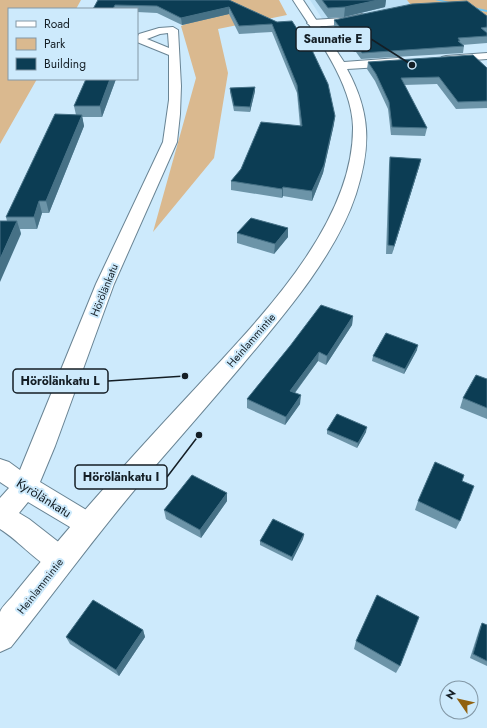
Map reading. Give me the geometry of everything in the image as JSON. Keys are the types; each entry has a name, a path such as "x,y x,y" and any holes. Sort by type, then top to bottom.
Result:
{"street":[{"name":"Heinlammintie","path":"0,636 89,525 283,304 320,250 347,197 355,174 359,146 360,126 357,108 339,66 298,0"},
{"path":"312,23 344,21 374,14"},
{"name":"Hörölänkatu","path":"0,516 25,486 44,446 105,284 170,142 175,113 175,54"},
{"path":"432,60 487,56"},
{"path":"339,66 408,61"},
{"name":"Kyrölänkatu","path":"0,469 89,525"},
{"path":"0,516 20,527 60,560"}],"shaded area":[{"path":"310,0 407,0 410,4 341,19 323,20"}],"green space":[{"path":"0,0 81,0 77,8 8,8 8,80 36,80 0,144"},
{"path":"228,0 279,0 287,15 218,29 228,73 214,158 153,232 196,78 181,26 220,10"},
{"path":"407,0 487,0 487,17 422,7 410,4"}],"building":[{"path":"98,0 229,0 277,22 292,21 299,32 303,31 328,84 335,116 324,165 312,191 283,187 282,189 231,181 241,169 261,122 302,126 297,85 272,24 239,26 229,7 181,18 157,6 115,5 114,8 94,8"},
{"path":"322,0 378,0 345,7 328,8"},
{"path":"467,1 487,16 487,27 481,28 487,33 487,36 458,38 460,41 458,41 464,46 362,53 357,45 355,45 334,20 412,4"},
{"path":"473,55 487,68 487,101 458,102 439,77 401,78 427,128 392,127 389,102 376,74 368,62"},
{"path":"86,80 110,80 100,106 74,106"},
{"path":"255,87 250,107 234,106 230,88"},
{"path":"55,114 82,115 46,201 39,201 34,217 6,217"},
{"path":"390,157 421,159 394,246 388,245"},
{"path":"251,218 288,228 275,244 237,233"},
{"path":"0,221 17,221 0,259"},
{"path":"321,305 353,316 327,356 319,352 290,391 301,395 286,417 247,399 290,346"},
{"path":"386,333 418,345 405,369 373,356"},
{"path":"476,375 487,379 487,408 463,398"},
{"path":"337,414 367,427 358,443 327,430"},
{"path":"435,462 464,475 462,481 474,486 460,521 418,501"},
{"path":"192,475 227,493 200,530 164,510"},
{"path":"273,519 304,534 292,557 260,541"},
{"path":"377,595 419,617 400,666 356,641"},
{"path":"93,600 143,630 116,670 66,637"},
{"path":"482,623 487,625 487,661 473,654"}],"waterway":[{"path":"437,0 456,4"},
{"path":"468,7 487,11"}],"place":[{"name":"Saunatie E","path":"412,65"},
{"name":"Hörölänkatu L","path":"185,376"},
{"name":"Hörölänkatu I","path":"199,435"}]}
